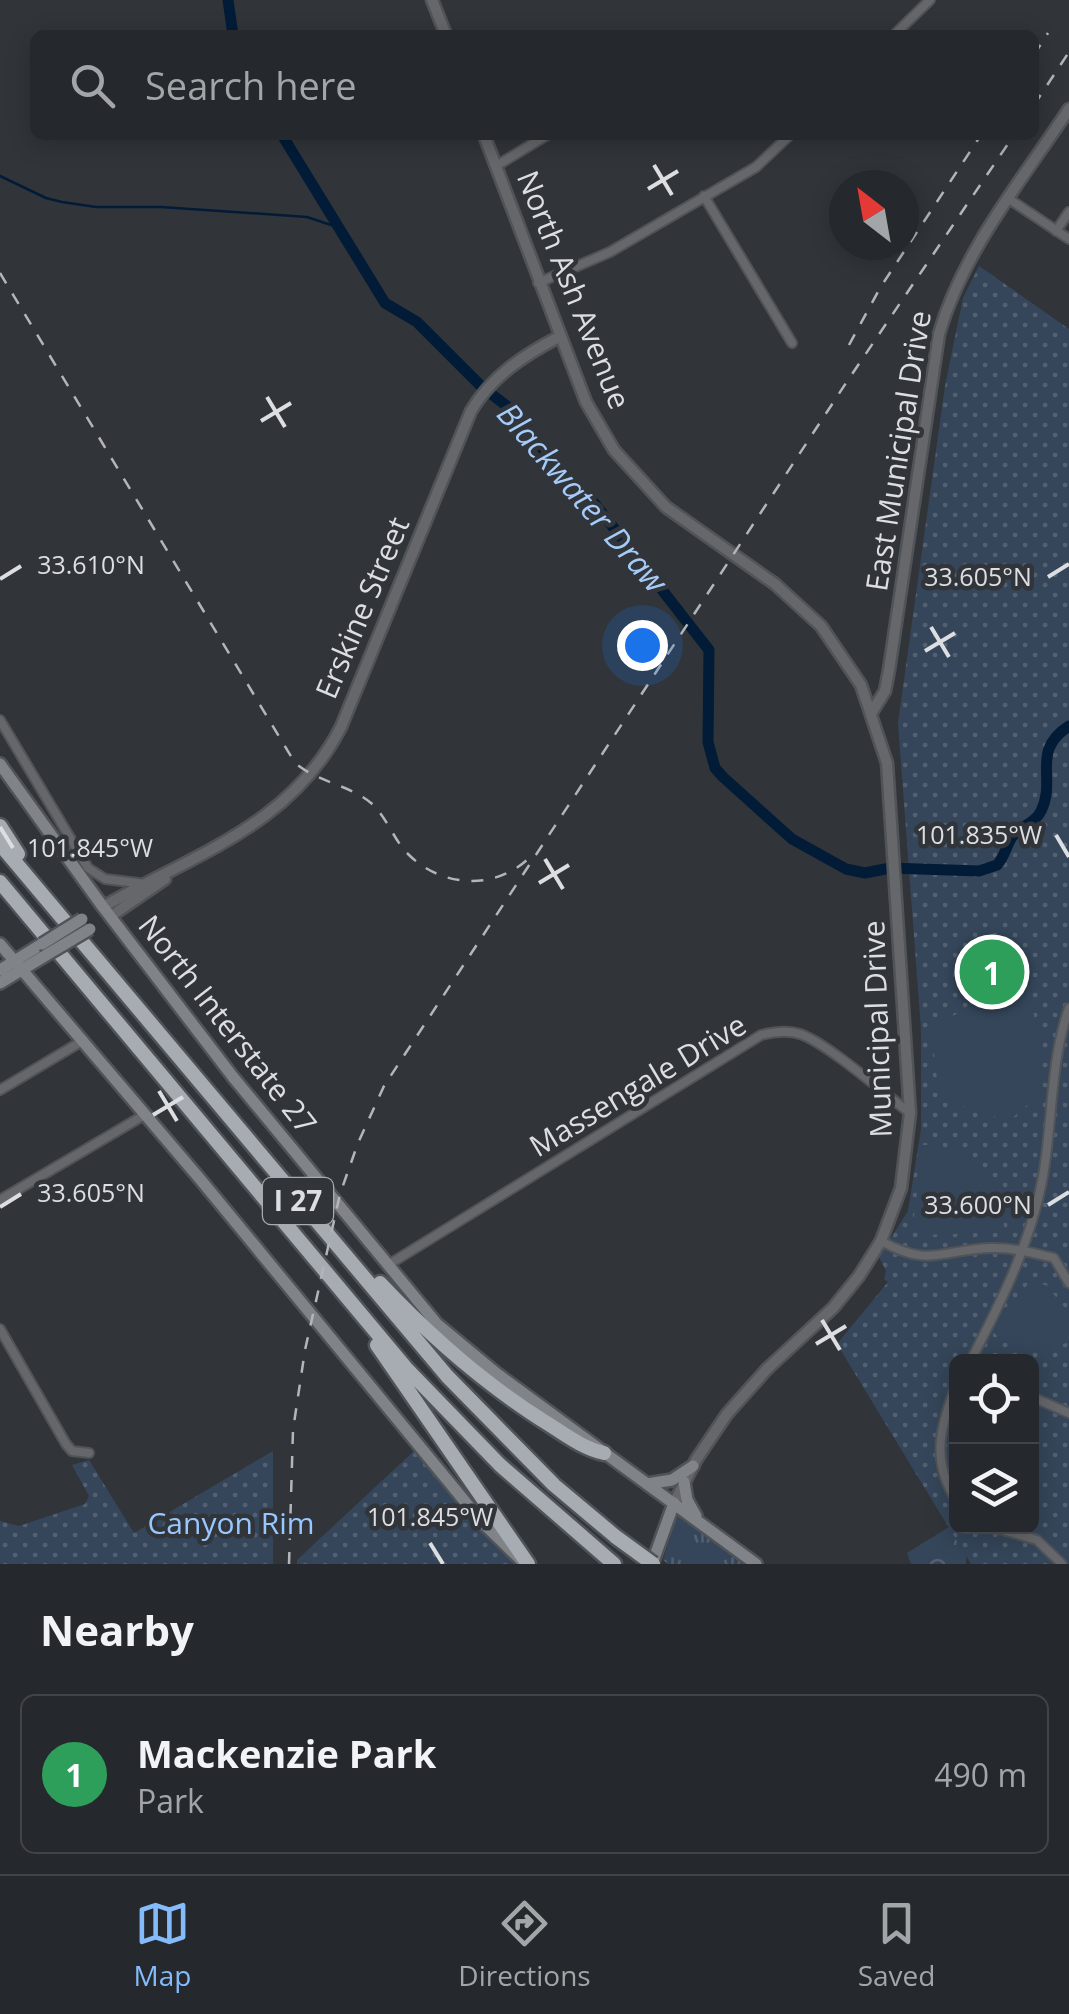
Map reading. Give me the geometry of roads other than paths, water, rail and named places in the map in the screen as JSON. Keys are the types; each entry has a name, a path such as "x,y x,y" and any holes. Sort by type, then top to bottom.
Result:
{"highway":[{"path":"0,826 60,917"},
{"name":"I 27","path":"0,844 447,1376 554,1484 616,1537 654,1559"},
{"name":"I 27","path":"3,886 406,1368 477,1442 614,1564"},
{"path":"291,1193 429,1335 469,1370 579,1444 604,1453"},
{"path":"356,1309 527,1564"}],"main road":[{"name":"North Interstate 27","path":"0,761 107,911 233,1076 437,1324 756,1564"},
{"name":"Erskine Street","path":"0,983 19,965 107,911"},
{"path":"0,944 146,1114 481,1521 527,1564"},
{"name":"Erskine Street","path":"0,970 19,965"},
{"path":"646,1484 672,1480 693,1466"},
{"path":"684,1482 687,1500 701,1523"},
{"name":"Municipal Drive","path":"654,1559 674,1503"}],"street":[{"path":"899,30 930,0"},
{"path":"434,1 444,30"},
{"name":"East Municipal Drive","path":"872,712 885,691 889,670 939,334 960,276 1069,109"},
{"name":"North Ash Avenue","path":"486,140 559,337 586,402 614,450 630,471 681,519 803,607 843,654 872,712"},
{"path":"496,166 539,140"},
{"path":"538,283 610,252 756,166 785,140"},
{"path":"704,196 792,343"},
{"path":"1009,199 1069,239"},
{"path":"1056,231 1069,212"},
{"name":"Erskine Street","path":"107,911 272,811 302,787 322,762 471,411 500,375 559,337"},
{"name":"Municipal Drive","path":"674,1503 728,1414 752,1385 848,1291 880,1240 901,1188 910,1114 895,866 887,763 872,712"},
{"path":"0,720 88,868 105,878 146,884"},
{"path":"0,761 17,748"},
{"name":"Erskine Street","path":"107,911 148,894 177,869"},
{"path":"974,1354 1023,1250 1044,1174 1059,1043 1069,1008"},
{"name":"Massengale Drive","path":"388,1266 761,1036 775,1032 800,1034 910,1114"},
{"path":"0,1090 84,1040"},
{"path":"0,1200 146,1114"},
{"path":"880,1240 904,1254 924,1258 989,1248 1023,1250 1054,1258 1069,1283"},
{"path":"0,1329 66,1444 72,1451 89,1453"},
{"path":"1039,1399 1069,1412"},
{"path":"949,1404 938,1446 949,1486"},
{"path":"1016,1534 1036,1540 1062,1564"}],"waterway":[{"name":"Blackwater Draw","path":"228,0 232,30"},
{"name":"Blackwater Draw","path":"285,140 385,303 417,322 482,387"},
{"path":"0,176 62,202 307,217 340,228"},
{"name":"Blackwater Draw","path":"490,393 517,414 570,486 595,504 709,650 708,742 715,768 792,839 846,869 865,873 890,868 979,871 997,865 1012,837 1041,811 1050,745 1069,726"}],"railway":[{"path":"1039,47 1048,33"},
{"path":"1039,97 1069,52"},
{"path":"849,345 880,288 978,140"},
{"path":"289,1564 293,1430 305,1350 340,1194 384,1086 846,383 1011,140"},
{"path":"0,273 295,763 371,803 408,854 436,873 451,879 483,880 499,876 528,859"}],"place":[{"name":"Mackenzie Park","path":"992,972"}],"park label":[{"name":"Canyon Rim","path":"231,1524"}]}
